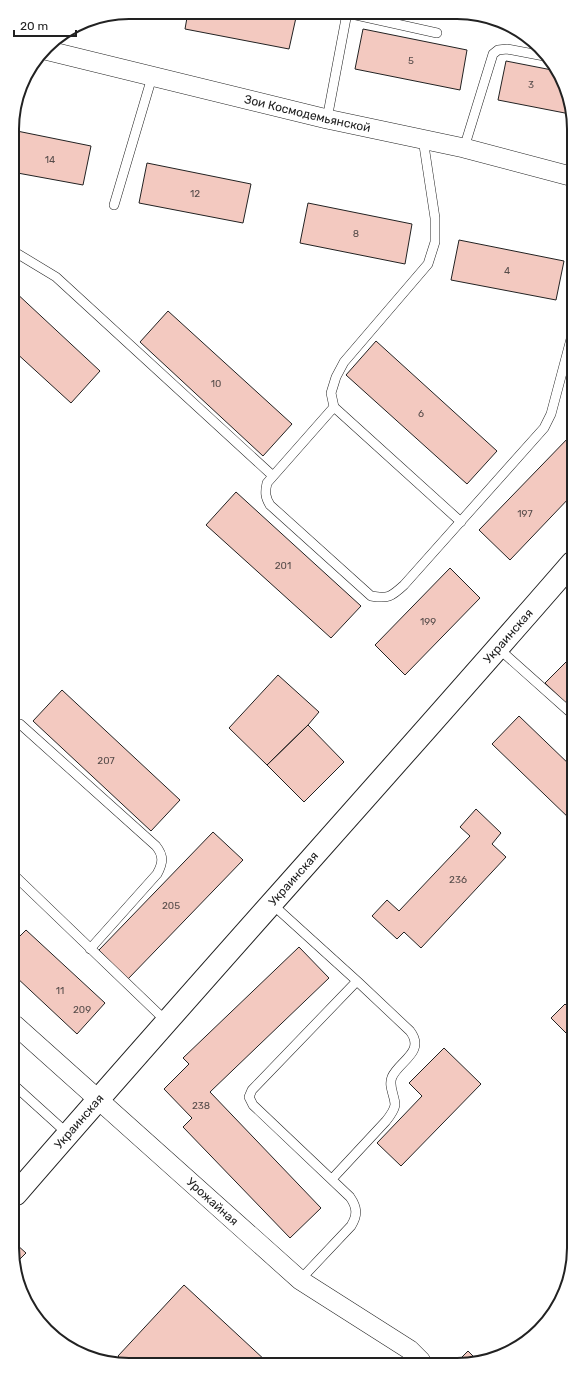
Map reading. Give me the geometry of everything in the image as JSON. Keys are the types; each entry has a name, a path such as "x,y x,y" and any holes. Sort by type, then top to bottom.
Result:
{"street":[{"name":"Зои Космодемьянской","path":"51,51 327,119 464,148 567,175"},
{"name":"Украинская","path":"19,1191 97,1100 567,569"},
{"name":"Урожайная","path":"19,1030 300,1280 410,1350 418,1358"}],"lane":[{"path":"327,119 346,19"},
{"path":"375,19 437,32"},
{"path":"464,148 494,54 498,50 507,49 539,55"},
{"path":"114,206 152,77"},
{"path":"423,139 435,218 435,242 428,264 344,362 336,376 331,393 334,407 461,522"},
{"path":"19,254 56,276 273,476"},
{"path":"334,407 267,483 265,492 266,499 270,505 371,596 384,598 394,594 404,586 544,428 550,414 567,353"},
{"path":"498,648 567,710"},
{"path":"20,724 161,852 162,866 157,874 90,949"},
{"path":"19,880 167,1022"},
{"path":"272,904 410,1031 413,1034 415,1042 411,1054 392,1077 390,1083 395,1105 392,1113 332,1180"},
{"path":"300,1280 351,1226 355,1219 355,1204 350,1197 253,1105 249,1097 252,1090 357,981"},
{"path":"19,1090 68,1134"}],"building":[{"path":"187,19 296,19 289,49 185,29"},
{"path":"363,29 467,50 460,90 355,69"},
{"path":"506,61 550,70 559,87 566,113 498,100"},
{"path":"19,131 91,146 83,185 19,173"},
{"path":"147,163 251,184 243,223 139,203"},
{"path":"308,203 412,224 405,264 300,243"},
{"path":"459,240 564,261 556,300 451,280"},
{"path":"19,296 100,371 71,403 19,355"},
{"path":"168,311 292,424 263,456 140,342"},
{"path":"376,341 497,451 467,484 346,375"},
{"path":"567,439 567,500 510,560 479,530"},
{"path":"236,492 361,606 331,638 206,525"},
{"path":"450,568 480,598 405,675 375,645"},
{"path":"567,661 567,704 545,683"},
{"path":"278,675 319,712 308,725 267,765 229,728"},
{"path":"62,690 180,800 151,831 33,721"},
{"path":"519,716 567,762 567,816 492,744"},
{"path":"308,725 344,762 304,802 267,765"},
{"path":"476,809 501,833 492,844 506,857 421,948 404,932 397,939 372,916 387,900 399,911 470,836 460,827"},
{"path":"213,832 243,860 128,979 99,950"},
{"path":"26,930 105,1003 77,1034 19,980 19,937"},
{"path":"299,947 329,978 210,1092 321,1208 290,1238 183,1127 192,1118 164,1089 189,1064 183,1058"},
{"path":"565,1004 567,1006 567,1034 551,1018"},
{"path":"444,1048 481,1084 401,1166 377,1143 422,1096 409,1083"},
{"path":"19,1247 26,1253 20,1259"},
{"path":"184,1285 263,1358 129,1358 118,1356"},
{"path":"468,1351 474,1357 472,1357 461,1358"}]}
